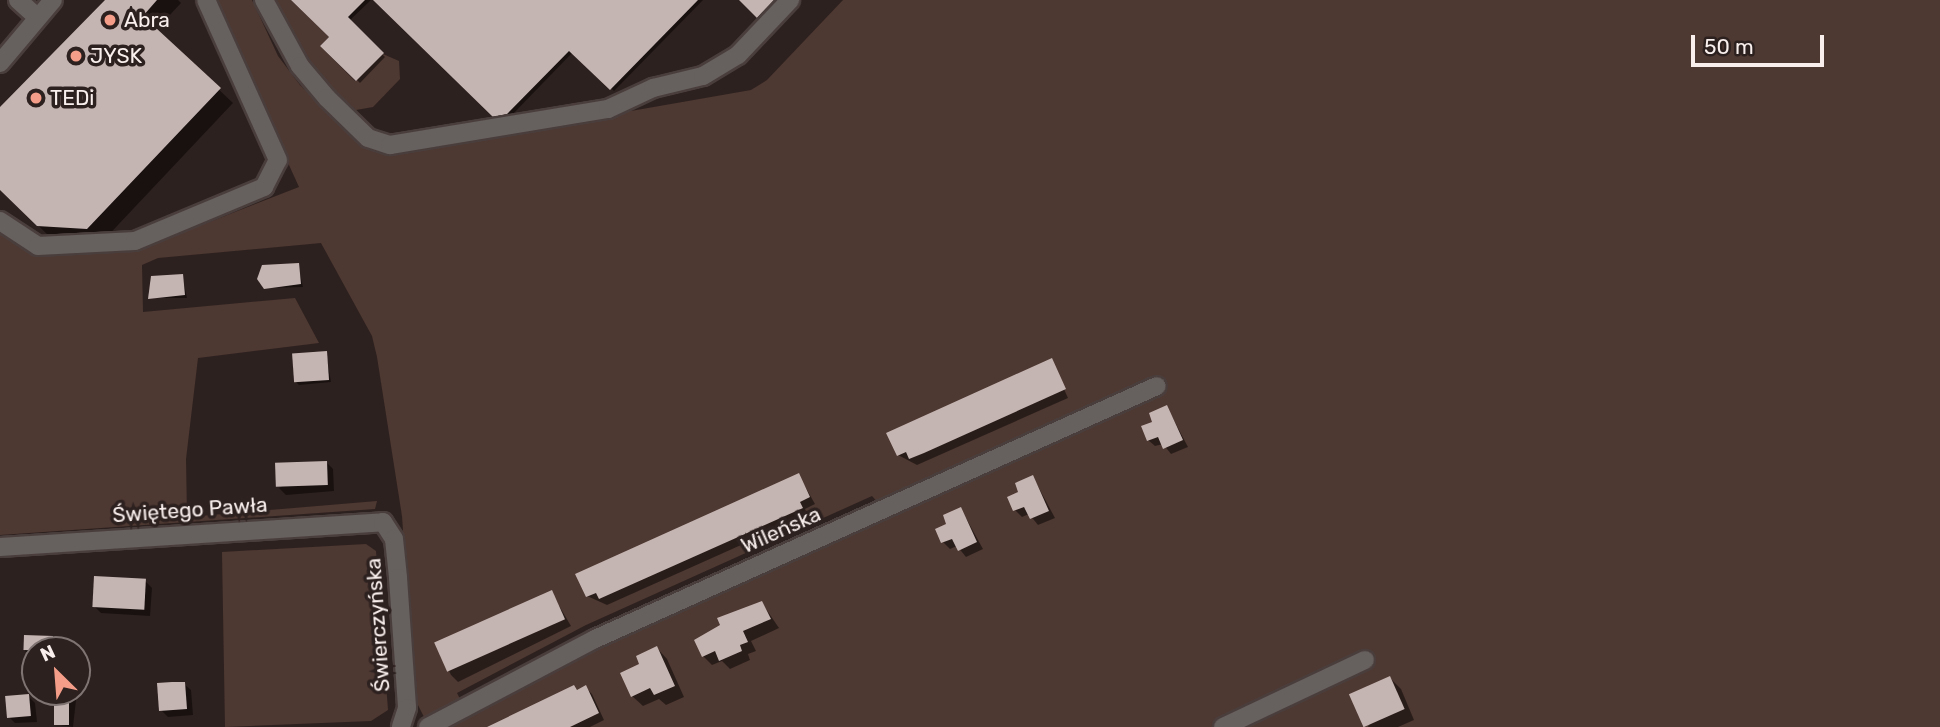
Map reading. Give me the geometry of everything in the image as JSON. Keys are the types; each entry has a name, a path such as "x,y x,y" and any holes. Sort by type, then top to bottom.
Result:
{"street":[{"path":"18,0 37,17"},
{"path":"0,63 53,0"},
{"path":"0,221 38,246 135,241 264,187 278,160 206,0"},
{"path":"264,0 300,66 327,98 368,138 390,145 608,109 653,88 703,76 738,55 790,0"},
{"name":"Wileńska","path":"428,727 595,639 1157,386"},
{"name":"Świętego Pawła","path":"0,547 383,522"},
{"name":"Świerczyńska","path":"383,522 394,539 398,578 407,708 401,727"},
{"path":"1223,727 1365,660"}],"shaded area":[{"path":"214,0 252,0 278,56 300,85 366,147 385,154 751,90 767,80 843,0 1940,0 1940,727 451,727 586,655 890,516 872,496 586,625 457,693 461,701 424,717 415,699 402,516 377,357 372,336 321,243 158,258 142,265 143,312 295,298 319,343 198,358 186,459 187,517 377,501 375,509 0,535 0,233 36,257 138,250 299,187"},
{"path":"273,0 291,0 329,37 320,46 355,81 383,54 399,61 400,79 373,107 356,110 321,78"},
{"path":"366,544 376,551 388,710 371,721 225,727 222,552"}],"building":[{"path":"105,0 157,0 143,16 221,88 87,229 37,226 0,190 0,107"},
{"path":"291,0 365,0 348,17 384,53 356,81 320,46 329,37"},
{"path":"373,0 698,0 610,90 569,51 507,114 493,117"},
{"path":"739,0 774,0 757,18"},
{"path":"299,263 301,284 264,289 257,279 262,265"},
{"path":"183,274 185,295 148,299 151,276"},
{"path":"327,351 329,380 294,382 292,353"},
{"path":"1052,358 1066,389 909,459 906,452 897,456 886,433"},
{"path":"1167,405 1183,440 1163,449 1158,437 1147,441 1141,426 1152,422 1149,413"},
{"path":"327,461 328,485 276,487 275,463"},
{"path":"799,473 810,497 800,502 803,508 599,599 596,593 586,597 575,574"},
{"path":"1033,475 1049,511 1030,519 1024,507 1013,511 1007,497 1018,492 1015,483"},
{"path":"961,507 977,542 958,551 952,539 941,543 935,529 946,524 943,515"},
{"path":"94,576 146,579 144,610 92,607"},
{"path":"552,590 565,619 447,672 434,642"},
{"path":"762,601 771,619 743,631 748,642 740,645 742,651 719,661 715,651 702,657 694,640 720,625 717,618"},
{"path":"657,646 675,686 654,695 650,688 631,697 620,673 639,664 636,656"},
{"path":"1390,676 1405,709 1363,727 1349,694"},
{"path":"185,682 187,709 159,711 157,683"},
{"path":"574,685 577,690 586,685 599,713 570,727 487,727"},
{"path":"21,695 21,706 30,706 31,716 7,718 5,696"},
{"path":"54,706 69,706 69,725 54,725"}],"place":[{"name":"Abra","path":"110,20"},
{"name":"JYSK","path":"76,56"},
{"name":"TEDi","path":"36,98"}]}
